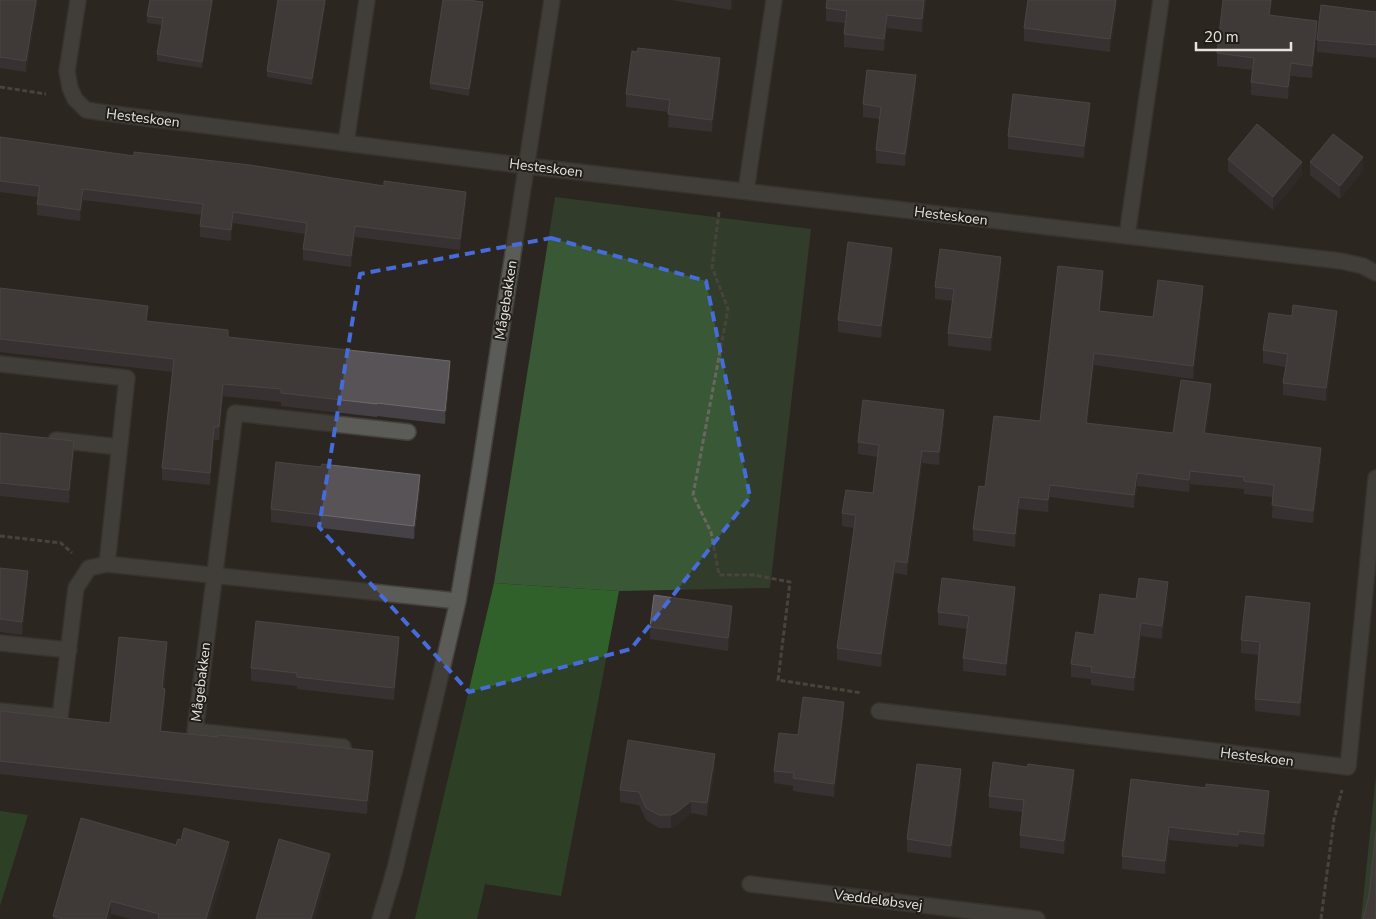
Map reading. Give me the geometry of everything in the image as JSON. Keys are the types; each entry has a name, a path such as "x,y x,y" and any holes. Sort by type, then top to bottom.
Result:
{"street":[{"path":"75,99 70,88 67,71 78,0"},
{"path":"346,143 367,0"},
{"name":"Mågebakken","path":"380,919 395,869 458,600 552,0"},
{"path":"746,191 774,0"},
{"path":"1127,236 1161,0"},
{"name":"Hesteskoen","path":"75,99 86,110 99,112 527,166 1341,261 1363,266 1376,273"},
{"path":"0,364 127,378 107,564"},
{"name":"Mågebakken","path":"343,747 195,731 234,414 408,432"},
{"path":"40,439 119,447"},
{"path":"1348,767 1376,478"},
{"path":"0,711 60,717 76,588 90,568 107,564 458,600"},
{"path":"0,643 68,650"},
{"name":"Hesteskoen","path":"879,711 1348,767"},
{"name":"Mågebakken","path":"387,919 395,869"},
{"name":"Væddeløbsvej","path":"750,884 1037,919"}],"path":[{"path":"0,87 75,99"},
{"path":"722,188 712,267 728,309 693,495 711,532 719,575 754,575 790,582 778,680 868,694 879,711"},
{"path":"0,536 61,542 90,568"},
{"path":"1321,919 1334,819 1348,767"}],"highlighted area":[{"path":"551,238 706,281 750,497 631,649 469,692 319,527 360,274"}],"green space":[{"path":"555,197 811,229 770,588 619,591 494,583"},
{"path":"494,583 619,591 561,896 485,884 477,919 415,919"},
{"path":"1376,776 1376,919 1361,919"},
{"path":"0,811 28,815 0,906"}],"building":[{"path":"0,0 36,0 26,61 0,57"},
{"path":"150,0 212,0 202,62 157,54 163,18 147,16"},
{"path":"278,0 325,0 312,79 267,71"},
{"path":"443,0 483,2 469,89 430,83"},
{"path":"827,0 924,0 922,19 887,15 884,39 844,34 847,11 826,8"},
{"path":"1028,0 1116,0 1110,39 1024,28"},
{"path":"1223,0 1271,0 1269,15 1317,21 1312,66 1291,63 1288,87 1251,82 1254,58 1217,53"},
{"path":"1321,5 1376,12 1376,45 1317,40"},
{"path":"638,48 720,58 712,120 668,114 670,100 626,94 632,51 637,52"},
{"path":"867,70 916,75 905,154 876,150 881,107 863,104"},
{"path":"1013,94 1090,103 1084,146 1008,136"},
{"path":"1257,124 1302,162 1273,197 1228,159"},
{"path":"1333,134 1363,157 1340,186 1310,162"},
{"path":"0,137 134,156 134,152 250,165 384,186 384,181 466,192 460,239 355,226 351,256 303,249 307,223 233,212 231,230 200,226 203,204 83,189 80,210 37,204 40,186 0,181"},
{"path":"848,242 892,248 881,326 838,320"},
{"path":"940,249 1001,257 991,338 948,333 954,289 935,287"},
{"path":"1058,266 1103,271 1099,311 1153,317 1158,280 1203,286 1193,366 1094,353 1086,423 1173,433 1181,380 1211,384 1204,433 1321,448 1313,511 1272,505 1274,485 1244,481 1244,477 1190,471 1189,480 1137,473 1134,495 1050,485 1048,500 1019,497 1015,534 973,529 979,486 985,487 994,416 1040,421"},
{"path":"0,288 148,306 146,321 228,330 228,337 450,361 445,411 281,393 281,389 223,384 219,427 214,427 210,473 162,468 174,359 0,339"},
{"path":"1293,305 1337,311 1326,388 1283,383 1288,354 1263,350 1269,313 1292,316"},
{"path":"863,400 944,410 939,452 922,451 907,563 895,561 881,654 837,648 856,515 842,513 846,490 873,493 879,445 858,442"},
{"path":"0,433 74,441 69,490 0,483"},
{"path":"276,462 321,467 322,464 420,475 414,526 271,509"},
{"path":"0,568 28,571 22,622 0,619"},
{"path":"942,578 1015,587 1006,664 963,658 969,616 938,612"},
{"path":"1139,578 1168,582 1162,626 1141,623 1134,678 1091,672 1092,667 1071,664 1076,632 1094,635 1100,594 1136,599"},
{"path":"654,595 732,606 728,638 650,627"},
{"path":"1246,596 1310,603 1300,703 1255,699 1260,642 1241,640"},
{"path":"256,621 399,637 394,688 297,677 297,673 251,668"},
{"path":"119,637 167,642 162,688 165,689 160,731 373,751 367,801 0,761 0,711 110,723"},
{"path":"803,697 844,702 834,784 793,778 794,773 774,771 779,733 798,735"},
{"path":"628,740 715,754 707,803 691,801 676,813 659,815 646,808 639,792 620,790"},
{"path":"993,762 1027,767 1028,764 1074,770 1064,841 1020,835 1024,800 989,796"},
{"path":"917,764 961,769 951,846 907,839"},
{"path":"1131,779 1206,788 1206,784 1269,791 1264,834 1239,831 1238,835 1169,827 1165,861 1122,856"},
{"path":"81,818 176,845 178,839 181,840 184,828 229,842 206,919 158,919 159,914 111,901 106,919 63,919 53,916"},
{"path":"1376,831 1376,919 1363,919 1369,895"},
{"path":"279,839 330,854 311,919 256,919"}]}
